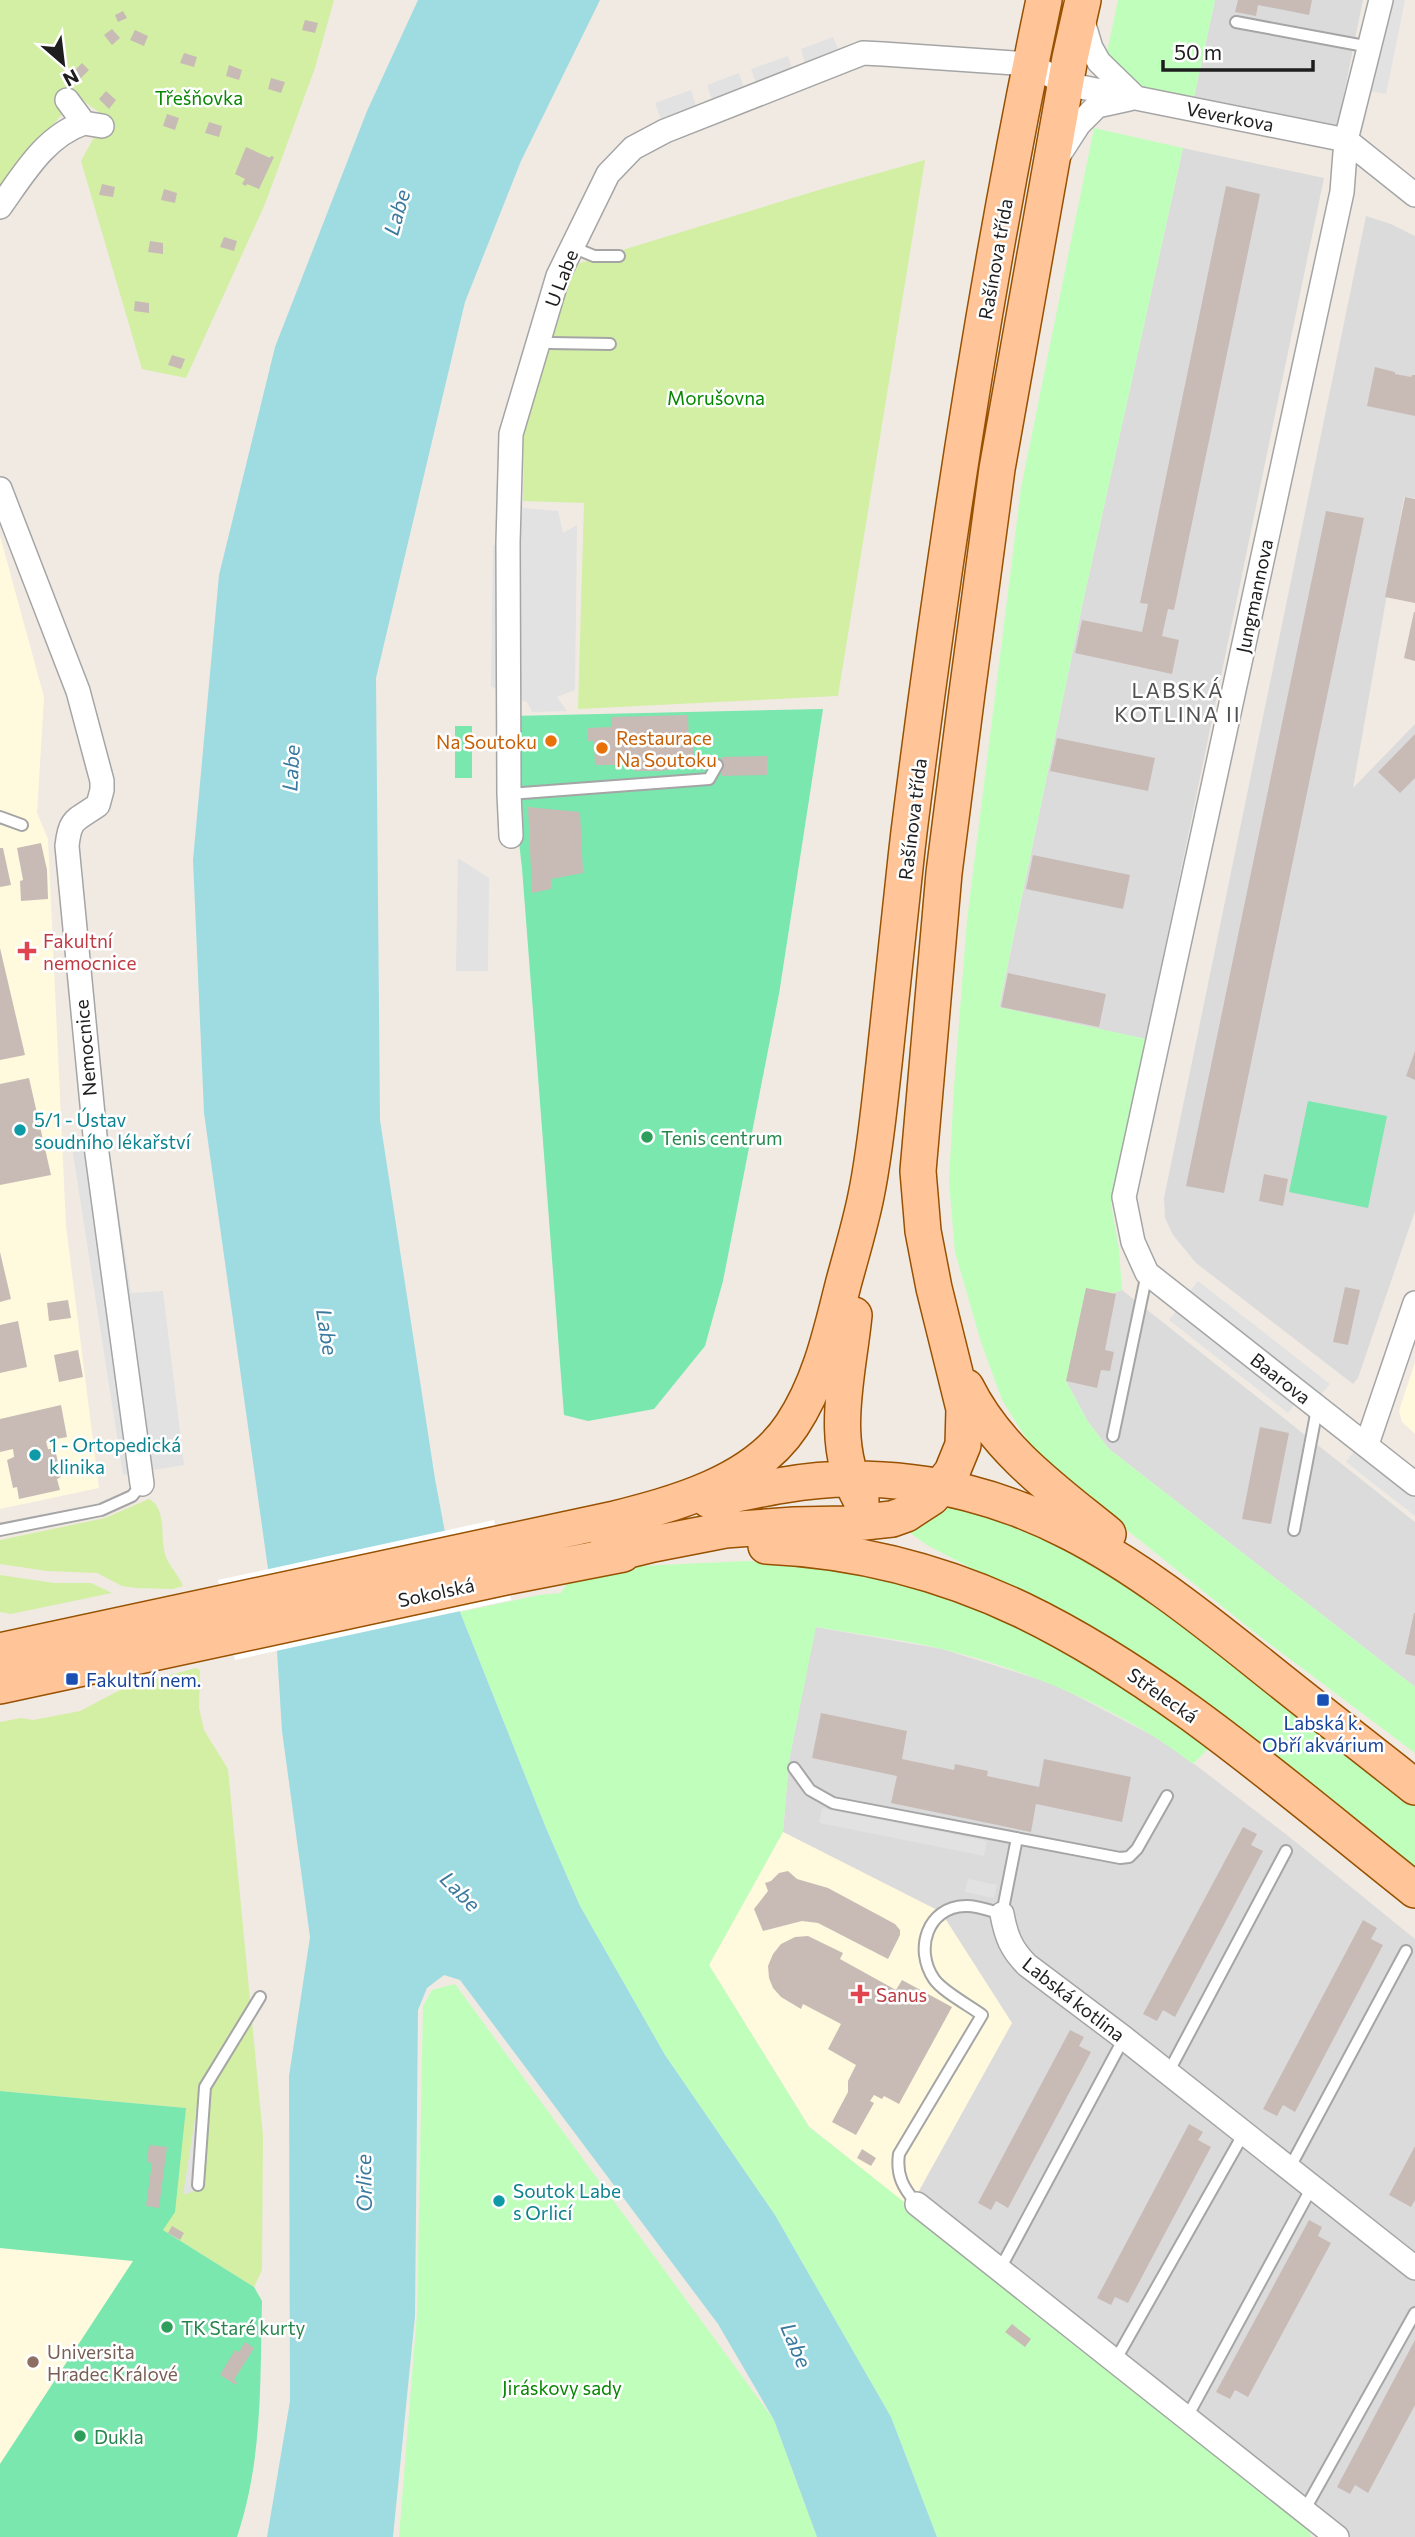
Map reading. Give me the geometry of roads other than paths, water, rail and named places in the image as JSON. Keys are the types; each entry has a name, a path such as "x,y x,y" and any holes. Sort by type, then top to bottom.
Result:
{"main road":[{"name":"Rašínova třída","path":"611,1520 687,1497 729,1478 766,1454 791,1428 810,1393 827,1347 866,1195 879,1109 909,833 957,475 1030,64 1044,0"},
{"name":"Rašínova třída","path":"949,1345 934,1289 923,1231 918,1171 941,900 997,469 1082,7"},
{"path":"866,1195 842,1416 844,1454 850,1479 888,1535 914,1553 1023,1611"},
{"path":"600,1557 725,1530 877,1522 906,1514 921,1506 942,1487 958,1460 963,1445 965,1426 960,1387 949,1345"},
{"path":"949,1345 971,1399 995,1434 1024,1464 1130,1552 1190,1609"},
{"name":"Sokolská","path":"0,1651 226,1619 502,1560 611,1520 790,1485 850,1479 942,1487"},
{"path":"942,1487 1006,1503 1064,1528 1131,1566 1190,1609 1415,1787"},
{"name":"Sokolská","path":"502,1560 600,1557 663,1549 737,1545 807,1549 876,1561"},
{"name":"Střelecká","path":"876,1561 913,1569 1023,1611 1090,1648 1217,1734 1415,1890"},
{"name":"Sokolská","path":"0,1686 226,1619"}],"street":[{"name":"Jungmannova","path":"1147,1273 1133,1242 1124,1197 1342,192 1346,139 1381,0"},
{"name":"Rašínova třída","path":"1082,7 1091,48 1099,62 1135,97"},
{"name":"U Labe","path":"512,836 509,794 508,543 511,433 558,276 608,174 633,148 665,131 863,53 1030,64"},
{"name":"Veverkova","path":"1030,64 1066,84 1346,139 1415,195"},
{"name":"Rašínova třída","path":"1051,167 1079,124 1097,106 1135,97"},
{"path":"0,207 34,159 66,129 93,124 67,100"},
{"name":"Nemocnice","path":"0,489 78,691 102,781 98,805 73,821 69,828 67,846 86,1061 142,1484"},
{"name":"Baarova","path":"1147,1273 1415,1484"},
{"path":"1367,1444 1415,1303"},
{"name":"Labská kotlina","path":"1002,1914 1006,1937 1021,1959 1312,2187 1411,2260"},
{"path":"917,2204 1334,2536"}],"lane":[{"path":"1236,22 1370,47"},
{"path":"572,247 594,256 619,256"},
{"path":"551,343 610,344"},
{"path":"509,794 709,779 717,765"},
{"path":"0,817 22,825"},
{"path":"1112,1436 1147,1273"},
{"path":"1294,1530 1318,1406"},
{"name":"Nemocnice","path":"0,1530 101,1510 132,1496 142,1484"},
{"path":"794,1768 810,1790 833,1803 1120,1858 1129,1857 1137,1849 1167,1796"},
{"name":"Labská kotlina","path":"1002,1914 1017,1838"},
{"path":"1168,2073 1286,1852"},
{"path":"917,2204 907,2193 898,2175 899,2154 982,2015 935,1981 926,1964 927,1929 935,1917 946,1909 966,1905 1002,1914"},
{"path":"1289,2169 1406,1951"},
{"path":"198,2185 205,2087 260,1997"},
{"path":"1000,2269 1124,2038"},
{"path":"1115,2361 1244,2133"},
{"path":"1186,2419 1312,2187"},
{"path":"1304,2511 1415,2313"}],"water":[{"path":"418,0 600,0 521,161 465,302 376,678 380,1120 435,1479 460,1612 580,1906 665,2055 775,2215 891,2417 937,2537 817,2537 774,2420 718,2324 460,1980 444,1975 427,1988 418,2010 415,2316 393,2537 267,2537 290,2401 289,2076 310,1937 282,1731 268,1569 204,1113 193,860 219,575 275,347 367,111"}],"place":[{"name":"Na Soutoku","path":"551,741"},
{"name":"Restaurace Na Soutoku","path":"602,748"},
{"name":"Fakultní nemocnice","path":"27,951"},
{"name":"5/1 - Ústav soudního lékařství","path":"20,1130"},
{"name":"Tenis centrum","path":"647,1137"},
{"name":"1 - Ortopedická klinika","path":"35,1455"},
{"name":"Fakultní nem.","path":"72,1679"},
{"name":"Labská k. Obří akvárium","path":"1323,1700"},
{"name":"Sanus","path":"860,1994"},
{"name":"Soutok Labe s Orlicí","path":"499,2201"},
{"name":"TK Staré kurty","path":"167,2327"},
{"name":"Universita Hradec Králové","path":"33,2362"},
{"name":"Dukla","path":"80,2436"}],"district":[{"name":"LABSKÁ KOTLINA II","path":"1178,701"}],"park label":[{"name":"Třešňovka","path":"199,97"},
{"name":"Morušovna","path":"716,397"},
{"name":"Jiráskovy sady","path":"562,2387"}],"water label":[{"name":"Labe","path":"396,212"},
{"name":"Labe","path":"290,768"},
{"name":"Labe","path":"328,1332"},
{"name":"Labe","path":"461,1891"},
{"name":"Orlice","path":"363,2183"},
{"name":"Labe","path":"797,2345"}]}
